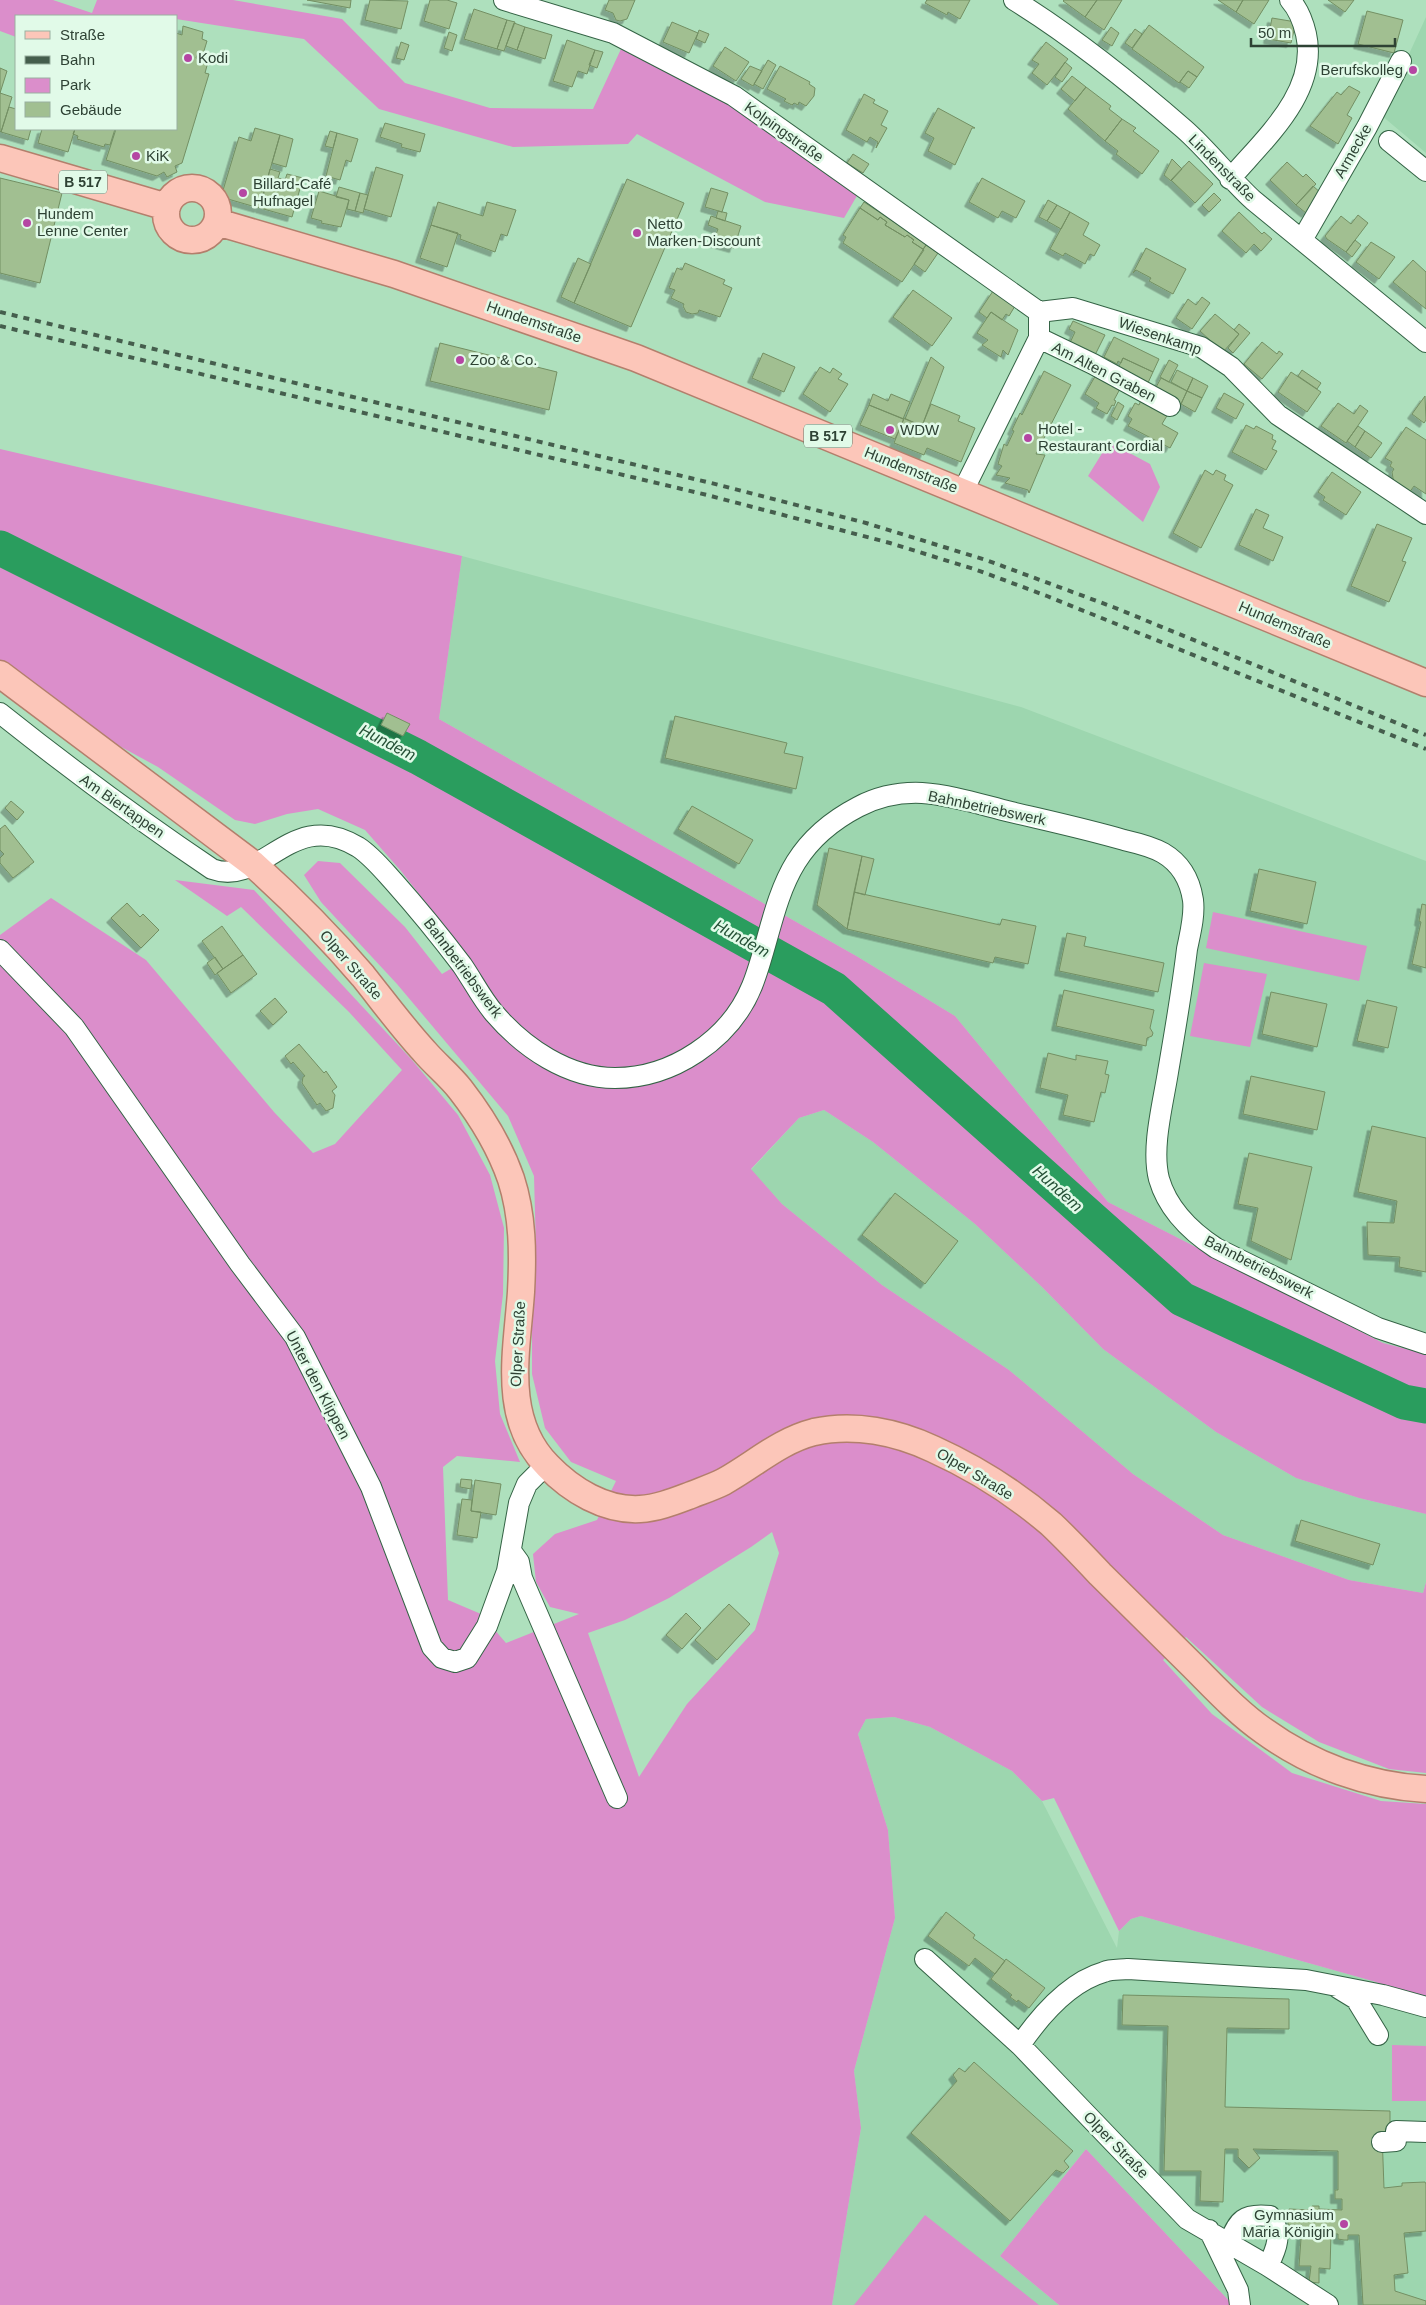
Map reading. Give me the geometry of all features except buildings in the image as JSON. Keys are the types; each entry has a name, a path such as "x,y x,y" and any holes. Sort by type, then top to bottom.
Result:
{"main road":[{"name":"B 517","path":"0,158 167,207"},
{"path":"200,189 213,198 218,214 217,222 208,235 193,241 185,240 177,236 167,224 167,207 170,200 183,190 200,189"},
{"name":"Hundemstraße","path":"217,222 386,271 606,346 963,491 1426,683"},
{"name":"Olper Straße","path":"0,674 253,864 305,912 360,973 424,1052 458,1086 484,1122 504,1160 517,1199 522,1248 515,1367 515,1401 524,1433 546,1465 567,1483 584,1495 604,1503 640,1509 669,1503 721,1483 779,1445 814,1432 839,1428 866,1430 893,1434 925,1445 956,1459 983,1475 1050,1523 1216,1690 1264,1731 1314,1760 1356,1778 1400,1787 1426,1789"}],"street":[{"name":"Kolpingstraße","path":"504,0 613,33 734,96 1039,312"},
{"name":"Lindenstraße","path":"1014,0 1055,25 1185,130 1230,179 1426,342"},
{"path":"1230,179 1286,112 1299,92 1306,75 1307,39 1302,19 1290,0"},
{"name":"Armecke","path":"1302,240 1367,127 1401,60"},
{"path":"1389,141 1426,171"},
{"name":"Wiesenkamp","path":"1039,312 1072,308 1201,347 1231,368 1278,416 1426,514"},
{"path":"963,491 1038,338 1039,312"},
{"name":"Am Alten Graben","path":"1038,338 1093,364 1170,406"},
{"name":"Am Biertappen","path":"0,713 79,777 212,869 230,872 253,864"},
{"name":"Bahnbetriebswerk","path":"253,864 299,838 316,834 340,838 360,848 374,859 422,913 494,1013 521,1040 545,1058 574,1072 613,1078 648,1074 684,1060 711,1043 732,1018 751,988 779,900 796,862 817,836 851,811 868,802 892,795 920,793 1097,832 1154,848 1167,855 1182,868 1193,902 1180,1002 1159,1131 1156,1164 1166,1196 1179,1217 1197,1235 1216,1248 1378,1328 1426,1344"},
{"name":"Unter den Klippen","path":"0,950 74,1027 240,1264 295,1337 371,1487 432,1647 442,1658 455,1662 467,1658 487,1626 507,1571 519,1503 527,1484 546,1465"},
{"path":"511,1551 519,1562 522,1578 617,1798"},
{"name":"Olper Straße","path":"925,1959 1020,2045 1188,2219 1268,2266 1328,2305"},
{"path":"1020,2045 1039,2018 1057,2000 1078,1985 1104,1972 1128,1969 1306,1980 1383,1995 1426,2007"},
{"path":"1332,1984 1356,1999 1378,2034"},
{"path":"1382,2142 1396,2141 1396,2131 1426,2132"},
{"path":"1230,2243 1237,2225 1246,2217 1270,2216 1275,2223 1279,2239 1268,2266"},
{"path":"1209,2230 1238,2290 1240,2305"}],"shaded area":[{"name":"Berufskolleg","path":"1426,17 1426,153 1381,115"},
{"path":"462,556 1021,707 1426,861 1426,1354 1383,1343 1108,1202 955,1016 858,957 439,719"},
{"path":"824,1110 873,1142 975,1224 1042,1287 1103,1349 1216,1432 1296,1478 1359,1498 1426,1514 1426,1582 1423,1593 1349,1580 1223,1535 1133,1474 1009,1370 882,1285 782,1204 751,1170 799,1118"},
{"path":"894,1717 930,1727 1012,1771 1042,1801 1117,1948 1119,1931 1131,1919 1141,1916 1376,1982 1426,2002 1426,2305 1233,2305 1086,2149 1000,2256 1059,2305 832,2305 861,2128 854,2071 895,1918 888,1830 858,1734 866,1719"}],"green space":[{"path":"0,0 53,0 92,13 97,0 233,0 342,19 405,83 490,108 593,109 621,49 728,103 858,194 844,218 765,202 637,134 628,144 513,147 379,109 304,39 178,19 178,15 15,15 15,37 0,31"},
{"path":"1109,442 1150,464 1160,487 1143,522 1088,476"},
{"path":"0,449 462,556 439,719 858,957 955,1016 1108,1202 1383,1343 1426,1354 1426,1514 1359,1498 1296,1478 1216,1432 1103,1349 1042,1287 975,1224 873,1142 824,1110 799,1118 751,1169 782,1204 882,1285 1009,1370 1133,1474 1223,1535 1349,1580 1423,1593 1426,1582 1426,1773 1389,1769 1319,1742 1262,1707 1186,1637 1163,1660 1212,1714 1292,1773 1381,1801 1426,1804 1426,2002 1376,1982 1141,1916 1131,1919 1119,1931 1054,1798 1042,1801 1012,1771 930,1727 894,1717 866,1719 858,1734 888,1830 895,1918 854,2071 861,2128 832,2305 0,2305 0,935 51,898 146,960 274,1112 313,1153 335,1144 402,1070 349,1012 241,907 227,916 175,880 254,890 412,1060 458,1115 490,1175 504,1228 503,1294 495,1361 500,1414 520,1462 457,1456 443,1467 448,1600 481,1614 506,1643 579,1614 550,1607 536,1582 533,1554 555,1534 597,1520 616,1481 571,1462 545,1428 532,1374 536,1249 534,1176 508,1116 397,984 321,902 304,875 318,861 340,863 405,927 442,974 469,958 401,871 365,830 318,809 287,814 255,824 235,820 158,767 101,736 0,660","holes":["772,1532 779,1553 755,1630 687,1704 639,1777 588,1633 625,1620 669,1598"]},
{"path":"1213,912 1367,946 1359,981 1206,948"},
{"path":"1204,963 1267,974 1250,1047 1190,1036"},
{"path":"1392,2045 1426,2046 1426,2101 1392,2101"},
{"path":"1086,2149 1233,2305 1059,2305 1000,2256"},
{"path":"925,2215 1039,2305 854,2305"}],"waterway":[{"name":"Hundem","path":"0,548 418,757 834,989 1182,1299 1404,1402 1426,1406"}],"railway":[{"path":"0,312 711,483 866,523 986,560 1113,607 1426,735"},
{"path":"0,326 707,495 890,543 977,570 1047,596 1426,749"}],"place":[{"name":"Kodi","path":"188,58"},
{"name":"Berufskolleg","path":"1413,70"},
{"name":"KiK","path":"136,156"},
{"name":"Billard-Café Hufnagel","path":"243,193"},
{"name":"Hundem Lenne Center","path":"27,223"},
{"name":"Netto Marken-Discount","path":"637,233"},
{"name":"Zoo & Co.","path":"460,360"},
{"name":"WDW","path":"890,430"},
{"name":"Hotel - Restaurant Cordial","path":"1028,438"},
{"name":"Gymnasium Maria Königin","path":"1344,2224"}]}
